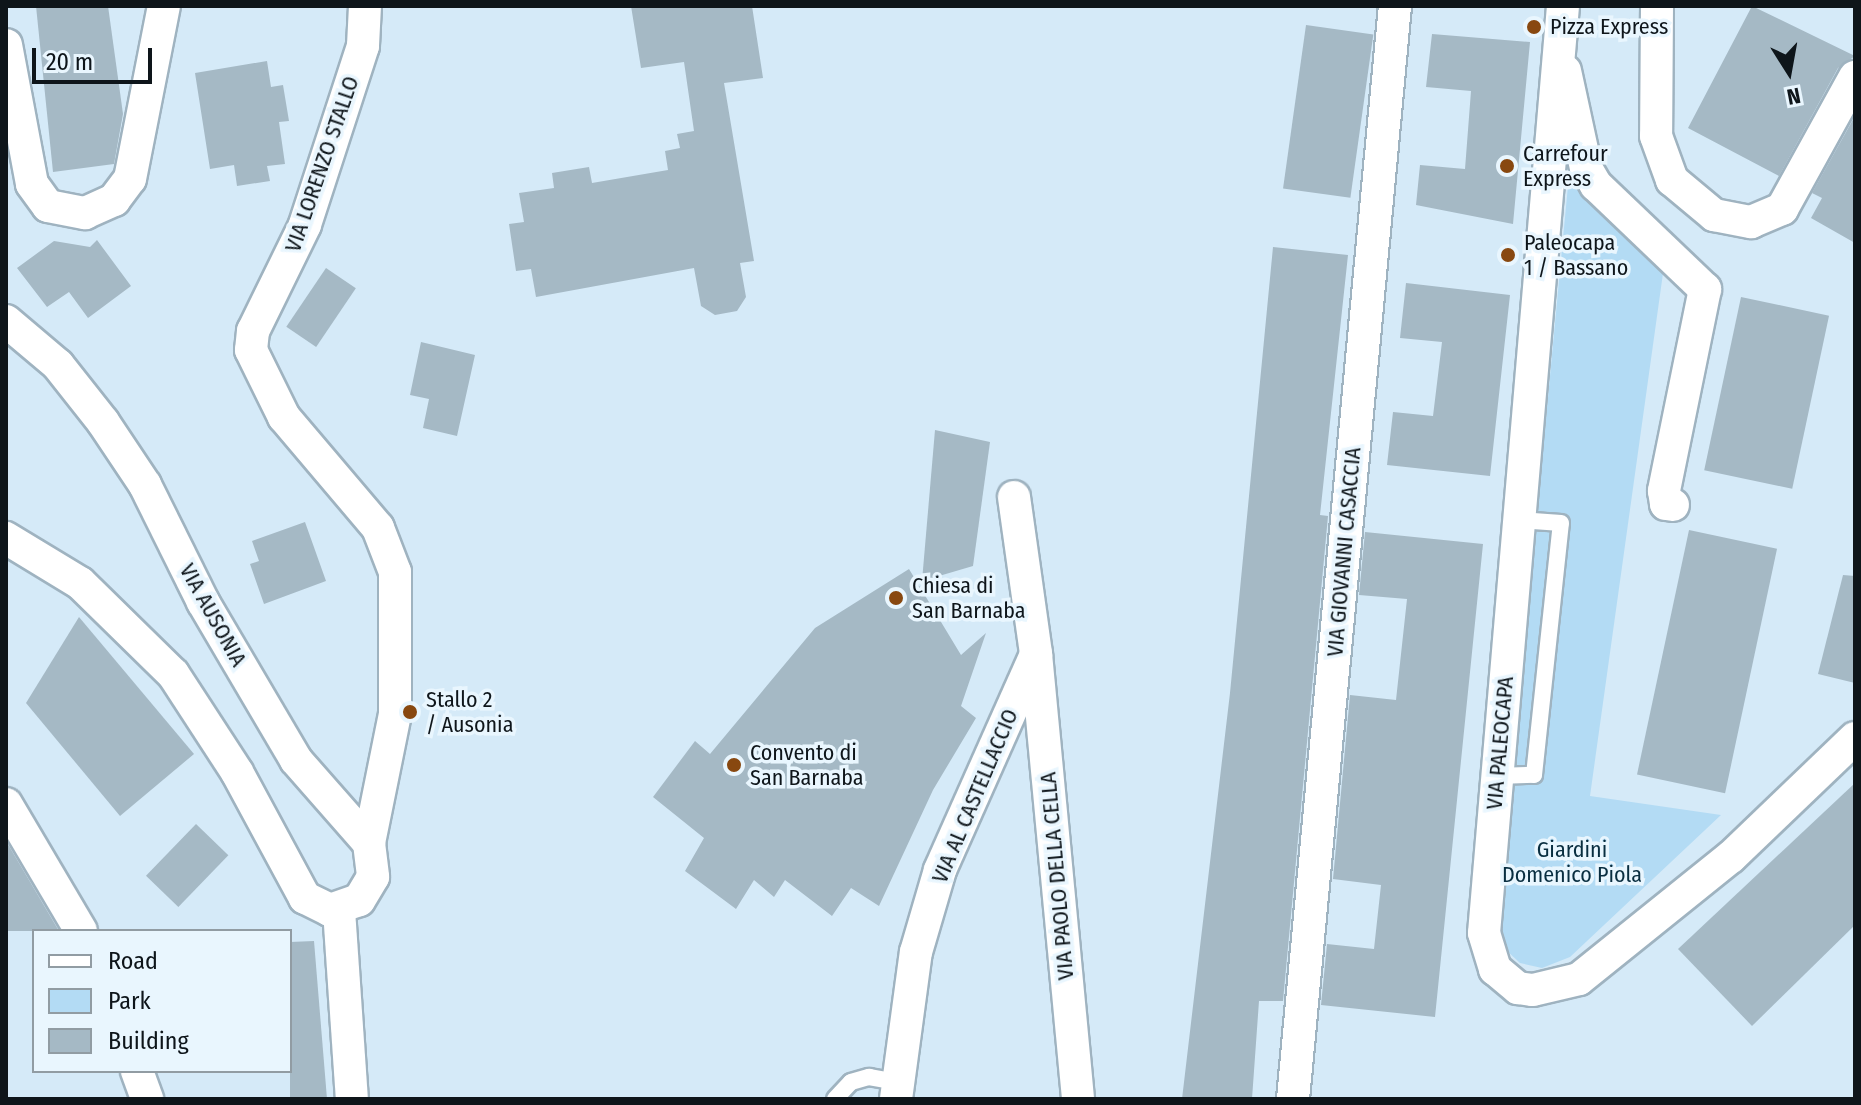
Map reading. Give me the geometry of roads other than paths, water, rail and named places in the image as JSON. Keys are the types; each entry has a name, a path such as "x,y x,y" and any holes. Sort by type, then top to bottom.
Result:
{"street":[{"path":"6,45 29,172 39,195 60,211 100,208 124,189 164,6"},
{"name":"VIA LORENZO STALLO","path":"365,6 363,46 305,225 253,331 251,350 284,417 378,528 395,572 395,714 369,843"},
{"name":"VIA GIOVANNI CASACCIA","path":"1293,1099 1395,6"},
{"name":"VIA PALEOCAPA","path":"1563,6 1497,776 1486,944 1505,980 1548,991 1579,979 1731,857 1855,738"},
{"path":"1657,6 1656,136 1672,180 1714,215 1751,222 1782,209 1855,77"},
{"name":"VIA PALEOCAPA","path":"1560,57 1596,185 1709,275 1664,491 1666,504 1673,505"},
{"name":"VIA AUSONIA","path":"6,321 58,365 103,422 145,485 203,602 296,760 369,843"},
{"name":"VIA PAOLO DELLA CELLA","path":"1014,497 1036,654 1078,1099"},
{"path":"6,538 80,583 153,652 237,772 300,893 317,906 339,910 370,886 369,843"},
{"name":"VIA AL CASTELLACCIO","path":"897,1091 916,952 940,870 1036,654"},
{"path":"6,804 80,929"},
{"path":"339,910 352,1099"},
{"path":"138,1073 147,1099"}],"lane":[{"path":"1497,776 1534,775 1561,523 1519,520"},
{"name":"VIA AL CASTELLACCIO","path":"835,1099 851,1082 869,1077 897,1091"}],"place":[{"name":"Pizza Express","path":"1534,27"},
{"name":"Carrefour Express","path":"1507,166"},
{"name":"Paleocapa 1 / Bassano","path":"1508,255"},
{"name":"Chiesa di San Barnaba","path":"896,598"},
{"name":"Stallo 2 / Ausonia","path":"410,712"},
{"name":"Convento di San Barnaba","path":"734,765"}],"park label":[{"name":"Giardini Domenico Piola","path":"1572,862"}]}
